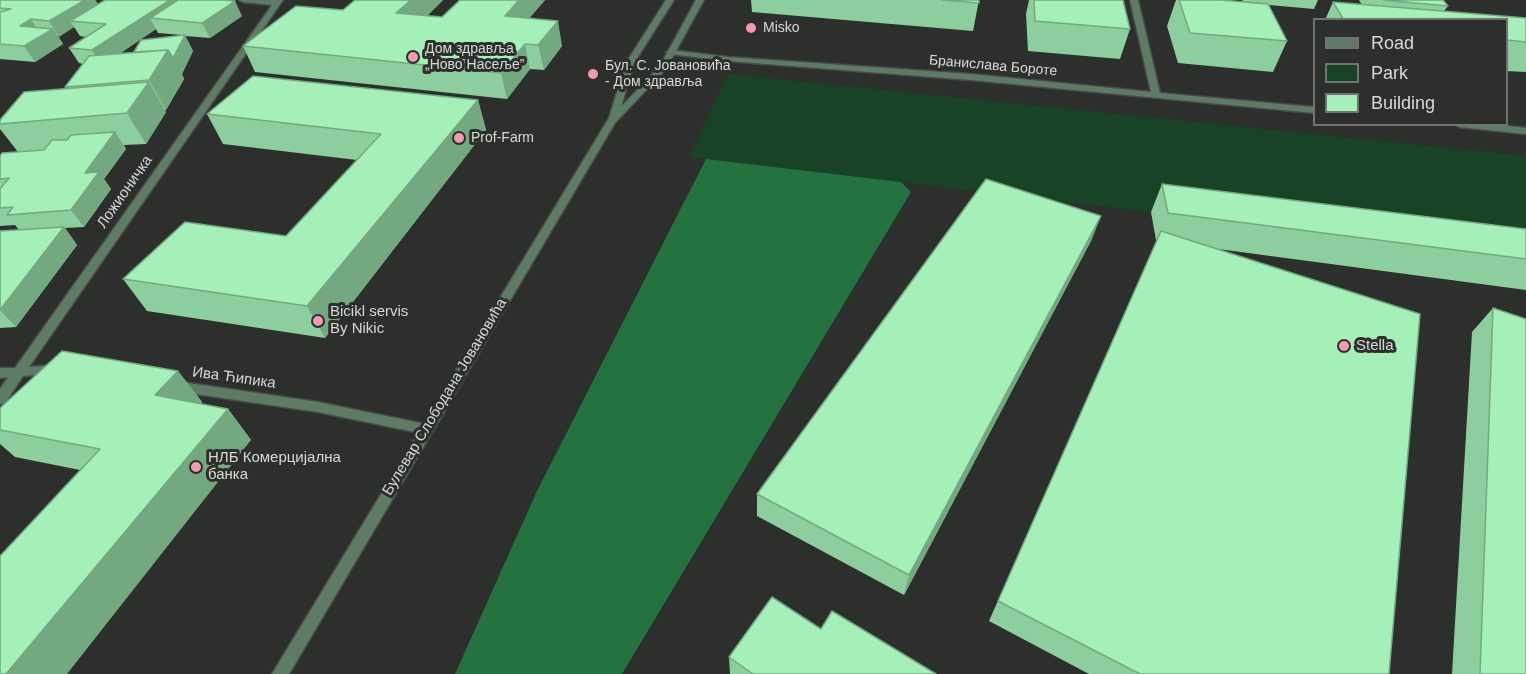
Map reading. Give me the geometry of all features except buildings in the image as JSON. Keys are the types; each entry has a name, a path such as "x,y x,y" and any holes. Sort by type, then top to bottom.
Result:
{"street":[{"name":"Ложионичка","path":"243,0 278,1"},
{"name":"Булевар Слободана Јовановића","path":"611,122 630,63 670,0"},
{"name":"Булевар Слободана Јовановића","path":"279,674 611,122 663,67 700,0"},
{"path":"1134,0 1156,95"},
{"name":"Ложионичка","path":"0,399 278,1"},
{"name":"Бранислава Бороте","path":"670,52 1313,110"},
{"path":"1478,126 1526,131"},
{"path":"0,373 75,372"},
{"name":"Ива Ћипика","path":"167,385 318,406 425,429"}],"green space":[{"path":"728,74 1526,156 1526,260 1151,212 689,157"},
{"path":"706,159 901,182 911,192 622,674 455,674 537,491"}],"place":[{"name":"Misko","path":"751,28"},
{"name":"Дом здравља „Ново Насеље”","path":"413,57"},
{"name":"Бул. С. Јовановића - Дом здравља","path":"593,74"},
{"name":"Prof-Farm","path":"459,138"},
{"name":"Bicikl servis By Nikic","path":"318,321"},
{"name":"Stella","path":"1344,346"},
{"name":"НЛБ Комерцијална банка","path":"196,467"}]}
